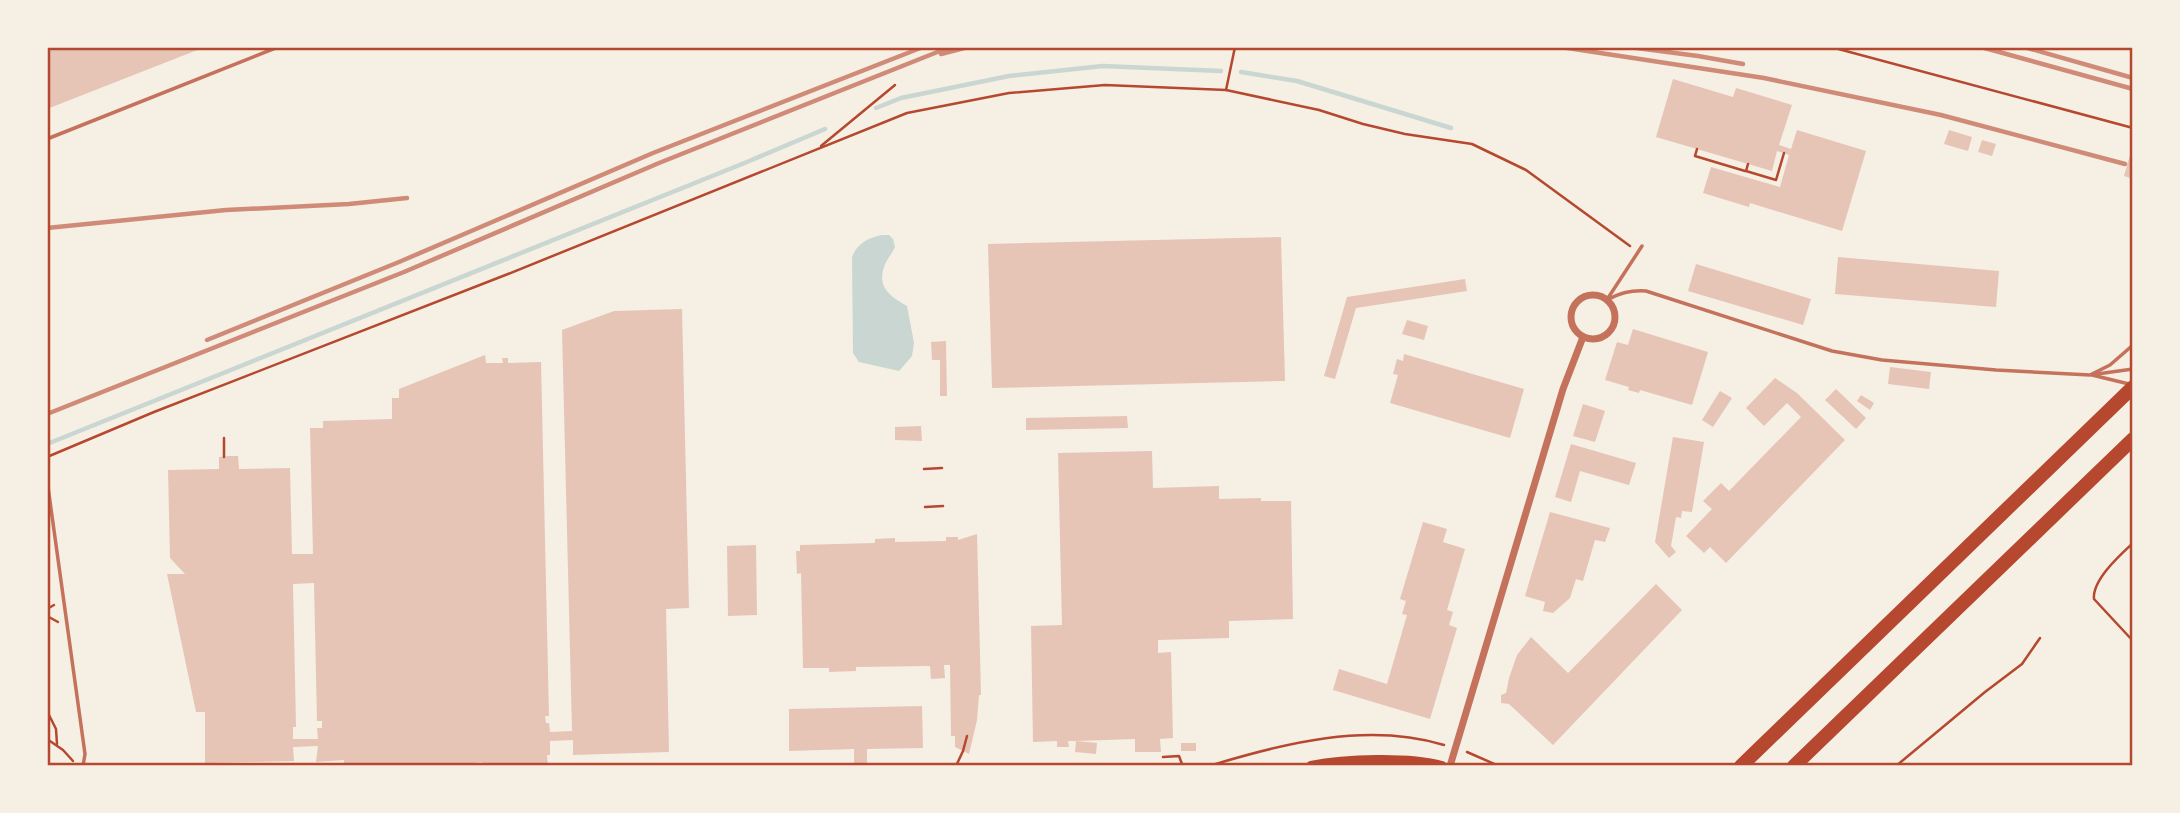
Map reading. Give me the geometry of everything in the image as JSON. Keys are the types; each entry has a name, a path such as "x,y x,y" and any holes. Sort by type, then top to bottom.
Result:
{"highway":[{"path":"1741,766 2133,386"},
{"path":"1794,766 2133,439"}],"main road":[{"path":"1311,766 1334,762 1391,761 1414,761 1442,766"}],"street":[{"path":"1597,295 1606,300 1615,313 1611,329 1599,338 1583,337 1577,333 1570,314 1579,299 1597,295"},
{"path":"1450,766 1563,388 1583,337"}],"lane":[{"path":"47,139 278,47"},
{"path":"1606,300 1643,246"},
{"path":"1606,300 1633,290 1646,291 1853,356 1996,370 2090,374 2133,369"},
{"path":"2090,374 2110,365 2133,345"},
{"path":"2090,374 2133,386"},
{"path":"47,472 85,754 80,766"}],"path":[{"path":"1226,90 1235,47"},
{"path":"1831,47 2133,128"},
{"path":"818,149 895,85"},
{"path":"47,457 907,113 1009,93 1105,85 1226,90 1319,110 1405,134 1472,144 1527,170 1639,252"},
{"path":"1697,149 1695,156 1776,180 1784,153"},
{"path":"1746,171 1748,164"},
{"path":"224,438 224,457"},
{"path":"925,469 942,468"},
{"path":"925,507 943,506"},
{"path":"2133,543 2115,559 2094,592 2094,599 2133,641"},
{"path":"1896,766 1984,692 2022,664 2040,638"},
{"path":"47,711 56,729 57,746"},
{"path":"956,766 967,736"},
{"path":"47,739 80,766"},
{"path":"1163,757 1179,755 1182,764"},
{"path":"199,766 320,766"}],"shaded area":[{"path":"889,235 895,247 884,267 882,281 891,295 907,306 914,343 912,356 899,371 859,362 853,353 852,258 863,242"}],"building":[{"path":"47,47 205,47 47,109"},
{"path":"1673,79 1733,97 1736,88 1792,105 1779,145 1791,149 1797,130 1866,151 1842,231 1750,203 1749,207 1703,193 1711,167 1780,187 1789,155 1777,151 1772,171 1656,137"},
{"path":"1949,130 1972,137 1968,151 1944,144"},
{"path":"1982,140 1996,144 1992,156 1978,152"},
{"path":"2133,148 2133,179 2124,176"},
{"path":"1281,237 1285,381 992,388 988,244"},
{"path":"1838,257 1999,271 1996,307 1835,294"},
{"path":"1696,264 1811,299 1803,325 1688,291"},
{"path":"1465,279 1467,291 1356,308 1335,379 1324,376 1347,297"},
{"path":"682,309 689,608 666,609 669,752 573,755 573,740 550,741 548,766 482,766 482,762 475,763 475,766 344,766 344,760 316,762 318,746 293,747 294,761 205,763 205,712 196,712 167,574 185,574 170,558 168,470 219,469 219,457 229,456 238,456 239,469 290,468 292,554 313,554 310,428 323,428 323,421 392,419 392,398 399,398 399,389 485,355 486,363 503,363 502,358 508,358 508,363 541,362 549,716 545,716 550,732 572,731 562,330 614,311","holes":["314,583 317,721 322,721 322,728 317,728 318,739 293,739 293,727 296,727 293,584"]},
{"path":"1407,320 1428,326 1424,340 1402,334"},
{"path":"1633,329 1708,352 1692,405 1640,390 1639,393 1628,390 1629,387 1605,380 1617,342 1628,345"},
{"path":"946,341 947,396 940,396 940,360 932,360 931,342"},
{"path":"1404,354 1524,389 1510,438 1390,403 1398,375 1393,374 1397,359 1403,361"},
{"path":"1890,367 1931,372 1929,389 1888,384"},
{"path":"1775,378 1797,393 1845,440 1726,563 1710,547 1704,553 1686,536 1712,509 1703,501 1721,483 1729,491 1801,417 1787,403 1764,426 1746,408"},
{"path":"1836,389 1866,418 1856,429 1825,400"},
{"path":"1720,391 1732,398 1713,427 1702,420"},
{"path":"1861,395 1874,403 1870,410 1857,401"},
{"path":"1583,404 1605,411 1595,442 1573,436"},
{"path":"1127,416 1128,428 1026,430 1026,418"},
{"path":"921,426 922,441 895,440 895,427"},
{"path":"1673,437 1704,442 1692,512 1682,511 1681,518 1676,517 1671,546 1676,552 1669,558 1655,542"},
{"path":"1571,444 1636,463 1629,485 1580,471 1571,502 1555,497"},
{"path":"1152,451 1153,488 1219,486 1219,499 1261,498 1261,501 1291,501 1293,619 1229,621 1229,638 1158,640 1158,653 1171,652 1173,738 1160,739 1161,752 1135,752 1135,739 1068,741 1069,747 1057,747 1057,741 1033,742 1031,626 1062,625 1058,453"},
{"path":"1550,512 1610,528 1605,542 1595,540 1583,581 1576,579 1570,598 1553,613 1543,611 1545,602 1525,596"},
{"path":"1423,522 1447,529 1443,542 1465,549 1447,610 1453,612 1449,625 1457,628 1430,719 1333,690 1339,669 1387,684 1407,615 1402,614 1406,601 1400,599"},
{"path":"977,534 981,695 969,754 955,747 955,736 951,736 950,665 944,665 945,678 931,679 930,666 856,667 856,671 829,672 829,668 803,668 801,573 797,574 796,551 800,551 800,545 875,543 875,539 895,538 895,542 946,541 946,537 958,537 958,540"},
{"path":"756,545 757,615 728,616 727,546"},
{"path":"1656,584 1682,610 1553,745 1509,704 1501,703 1501,695 1506,693 1517,655 1531,637 1568,673"},
{"path":"922,706 923,748 867,749 867,766 854,766 854,749 789,751 789,709"},
{"path":"1076,741 1097,743 1096,754 1075,752"},
{"path":"1181,743 1196,743 1196,751 1181,751"}],"waterway":[{"path":"876,108 901,98 1009,76 1103,66 1221,71"},
{"path":"1241,72 1297,81 1451,128"},
{"path":"47,444 825,129"}],"railway":[{"path":"207,340 399,262 653,153 923,47"},
{"path":"47,414 404,272 659,163 950,47"},
{"path":"941,54 968,47"},
{"path":"1561,47 1764,78 1941,115 2125,164"},
{"path":"1629,47 1743,64"},
{"path":"1981,47 2133,89"},
{"path":"2024,47 2133,78"},
{"path":"47,228 226,210 349,204 407,198"}]}
